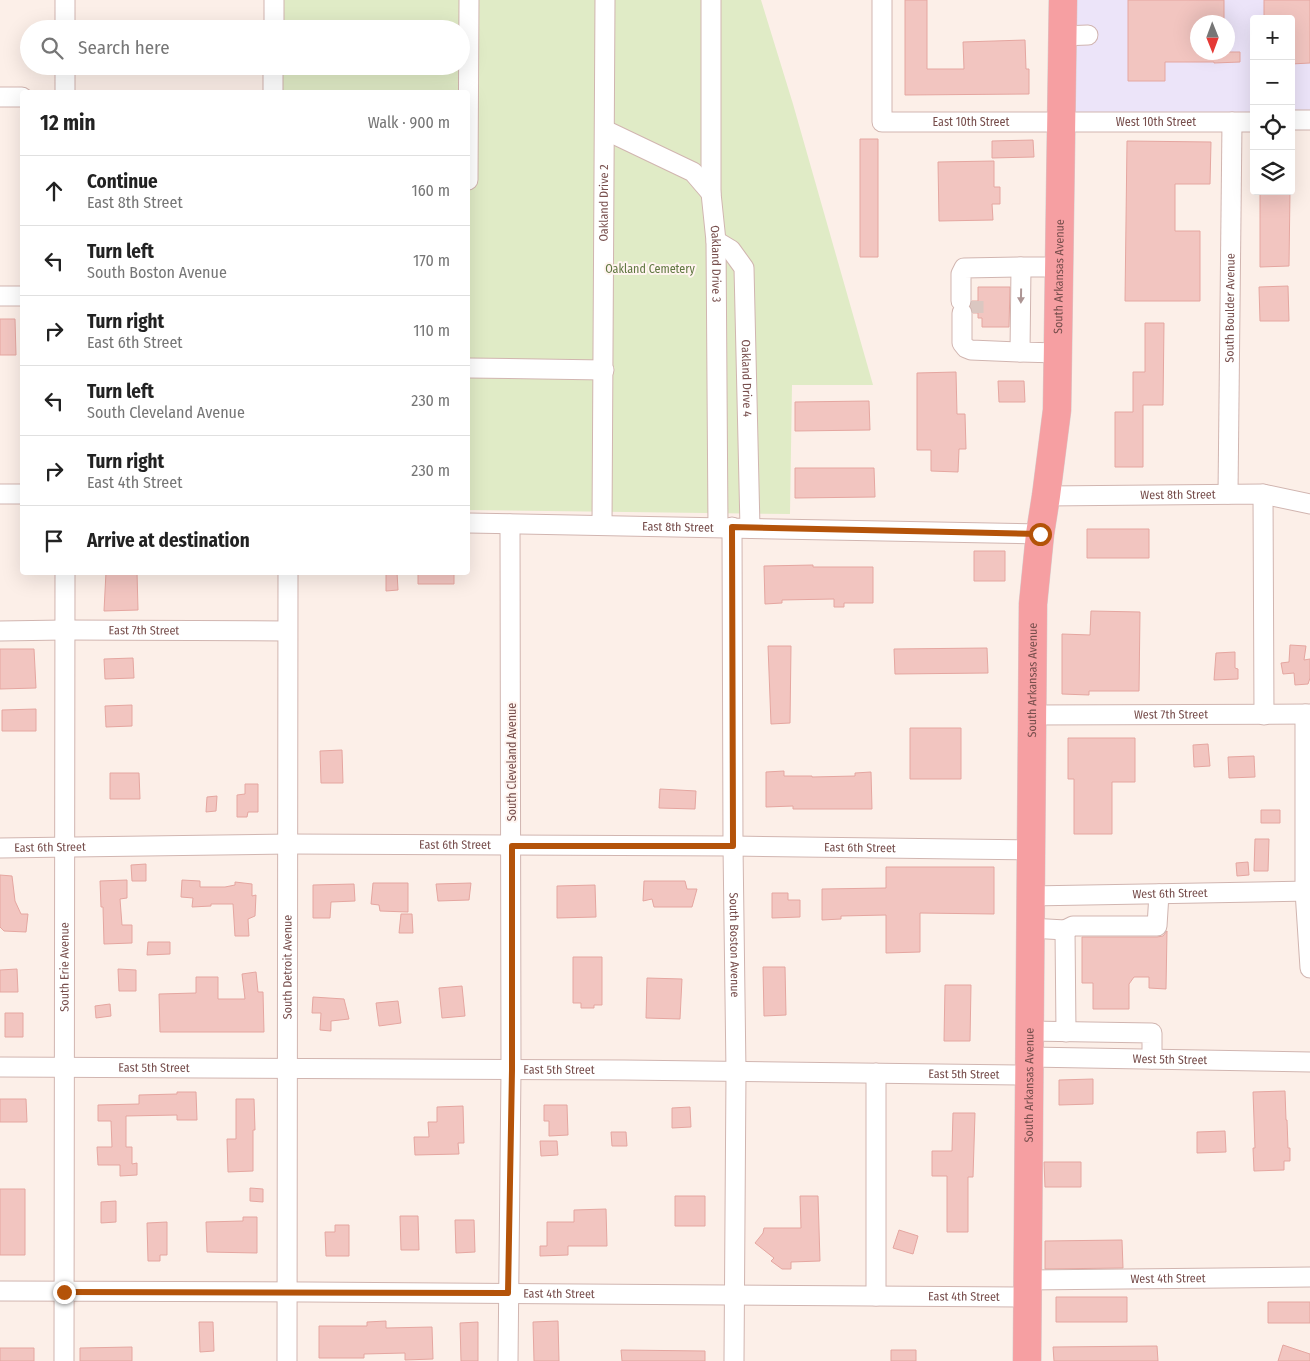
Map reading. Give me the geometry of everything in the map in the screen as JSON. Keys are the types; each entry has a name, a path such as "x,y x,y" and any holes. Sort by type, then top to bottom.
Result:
{"highway":[{"name":"South Arkansas Avenue","path":"1027,1361 1033,604 1040,534 1057,410 1060,121 1075,35 1063,0"}],"street":[{"path":"65,0 65,20"},
{"path":"274,0 274,20"},
{"path":"469,0 469,20"},
{"name":"Oakland Drive 2","path":"602,525 605,0"},
{"name":"Oakland Drive 3","path":"711,0 711,193 716,241 733,527"},
{"name":"East 10th Street","path":"882,0 882,122 1060,121"},
{"path":"65,75 65,90"},
{"path":"273,75 273,90"},
{"path":"468,90 469,75"},
{"path":"0,97 20,97"},
{"path":"1295,120 1310,120"},
{"name":"West 10th Street","path":"1060,121 1250,122"},
{"name":"South Boulder Avenue","path":"1228,494 1232,122"},
{"path":"605,130 693,172 711,193"},
{"path":"693,172 702,162 711,145"},
{"name":"Oakland Drive 4","path":"716,241 731,250 744,268 733,527"},
{"path":"1058,267 970,267 968,307 962,343 971,350 1058,353"},
{"path":"1020,352 1021,267"},
{"path":"0,296 20,296"},
{"path":"470,368 604,370"},
{"path":"0,494 20,494"},
{"path":"1263,494 1264,715"},
{"name":"West 8th Street","path":"1046,496 1263,494 1310,504"},
{"name":"East 8th Street","path":"470,523 1040,534"},
{"name":"South Cleveland Avenue","path":"508,1361 512,1070 510,524"},
{"name":"South Boston Avenue","path":"733,527 733,846 736,1072 734,1361"},
{"name":"South Erie Avenue","path":"64,1361 65,575"},
{"name":"South Detroit Avenue","path":"287,1361 289,844 286,631 288,575"},
{"name":"East 7th Street","path":"0,631 286,631"},
{"path":"1308,714 1310,968"},
{"name":"West 7th Street","path":"1032,715 1308,714"},
{"name":"East 6th Street","path":"0,848 289,844 733,846 1030,850"},
{"name":"West 6th Street","path":"1030,896 1308,891"},
{"path":"1030,928 1065,930 1073,926 1157,926 1159,894"},
{"path":"1065,930 1066,1032"},
{"path":"1029,1055 1066,1032 1152,1033 1152,1059"},
{"name":"East 5th Street","path":"0,1067 876,1073 1029,1055"},
{"name":"West 5th Street","path":"1029,1055 1310,1062"},
{"path":"876,1073 876,1296"},
{"name":"West 4th Street","path":"1027,1289 1310,1277"},
{"name":"East 4th Street","path":"0,1291 876,1296 1027,1289"}],"shaded area":[{"path":"1073,0 1310,0 1310,113 1295,114 1295,15 1250,15 1250,115 1071,115"}],"green space":[{"name":"Oakland Cemetery","path":"281,0 761,0 793,104 873,385 792,385 790,514 470,510 470,90 281,90 281,75 470,75 470,20 281,20"}],"building":[{"path":"905,0 927,0 927,69 964,69 963,42 1025,40 1026,69 1029,69 1029,94 905,95"},
{"path":"1128,0 1224,0 1224,15 1190,15 1190,60 1235,60 1235,52 1240,52 1240,62 1165,62 1165,81 1128,81"},
{"path":"1264,0 1310,0 1310,63 1295,64 1295,15 1264,15"},
{"path":"860,139 878,139 878,257 860,257"},
{"path":"1033,140 1034,157 992,158 992,141"},
{"path":"1127,141 1211,142 1210,184 1175,184 1175,231 1200,231 1200,301 1125,301"},
{"path":"994,161 994,187 1000,187 1000,204 992,204 993,220 939,221 938,162"},
{"path":"1260,195 1290,195 1289,266 1260,267"},
{"path":"1288,286 1289,321 1260,321 1259,287"},
{"path":"978,287 1010,287 1009,327 982,327 982,318 978,318 978,313 973,313 971,306 972,301 978,301"},
{"path":"0,319 15,319 16,355 0,355"},
{"path":"1145,323 1164,323 1163,405 1143,405 1143,467 1115,467 1115,412 1133,412 1133,372 1145,372"},
{"path":"956,372 957,414 965,414 966,449 959,449 958,472 931,471 931,450 917,450 917,373"},
{"path":"998,381 1024,381 1025,402 999,402"},
{"path":"869,401 870,430 795,431 795,402"},
{"path":"795,468 874,468 875,497 795,498"},
{"path":"1087,529 1149,529 1149,558 1087,558"},
{"path":"974,551 1005,551 1005,581 974,581"},
{"path":"813,565 813,567 873,567 873,603 844,603 844,607 834,607 834,599 782,600 782,603 765,604 764,566"},
{"path":"106,575 137,575 138,610 104,611"},
{"path":"386,575 397,575 398,590 386,591"},
{"path":"418,575 454,575 454,584 418,584"},
{"path":"1091,611 1140,612 1139,691 1089,691 1089,695 1062,694 1062,634 1090,635"},
{"path":"1290,645 1306,646 1304,660 1310,659 1310,678 1308,684 1295,685 1294,673 1283,674 1281,663 1289,662"},
{"path":"768,646 791,646 790,723 771,724"},
{"path":"987,648 988,673 895,674 894,649"},
{"path":"0,649 34,649 36,688 0,689"},
{"path":"1235,652 1235,668 1238,669 1238,679 1214,680 1216,653"},
{"path":"133,658 134,678 105,679 104,659"},
{"path":"132,705 132,726 106,727 105,706"},
{"path":"36,709 36,731 2,731 2,710"},
{"path":"910,728 961,728 961,779 910,779"},
{"path":"1068,738 1135,738 1135,782 1112,782 1112,834 1074,834 1074,779 1068,779"},
{"path":"1208,744 1210,766 1194,767 1193,745"},
{"path":"342,750 343,783 321,783 320,751"},
{"path":"1254,756 1255,777 1229,778 1228,757"},
{"path":"784,771 784,776 812,777 855,776 855,773 871,772 872,809 793,809 793,806 766,807 766,772"},
{"path":"110,773 139,773 140,799 110,799"},
{"path":"245,784 258,784 258,812 248,812 247,817 237,817 237,795 245,794"},
{"path":"660,789 696,791 695,809 659,808"},
{"path":"217,796 216,811 206,812 207,797"},
{"path":"1261,810 1280,810 1280,823 1261,823"},
{"path":"1255,839 1269,839 1268,871 1254,871"},
{"path":"1248,862 1249,875 1237,876 1236,863"},
{"path":"146,864 146,881 132,881 131,865"},
{"path":"886,867 994,867 994,914 920,913 920,952 886,953 886,915 841,916 841,919 822,920 822,889 886,888"},
{"path":"0,875 12,876 15,901 21,914 28,914 26,932 4,931 0,927"},
{"path":"127,880 127,898 120,899 122,925 132,925 132,943 104,944 100,881"},
{"path":"182,880 200,881 200,887 225,887 235,885 235,882 252,884 252,896 256,895 255,916 248,919 249,936 235,936 233,904 211,904 211,906 192,907 193,898 181,897"},
{"path":"644,881 685,881 687,889 697,889 692,907 654,907 652,899 643,901"},
{"path":"373,883 408,883 408,912 380,911 379,905 371,904"},
{"path":"471,883 469,900 438,901 436,884"},
{"path":"354,884 355,901 331,902 330,918 313,918 313,885"},
{"path":"595,885 596,917 557,918 557,886"},
{"path":"772,893 788,893 788,900 800,900 800,917 772,918"},
{"path":"401,914 412,914 413,933 399,933"},
{"path":"1167,931 1166,989 1149,988 1149,977 1134,977 1129,984 1129,1009 1093,1009 1093,983 1082,983 1082,937 1157,937 1163,936"},
{"path":"148,942 170,942 170,954 147,955"},
{"path":"573,957 602,957 602,1005 594,1005 594,1008 581,1008 581,1003 573,1003"},
{"path":"763,967 785,967 786,1015 764,1016"},
{"path":"17,969 18,992 0,992 0,970"},
{"path":"118,969 136,970 136,991 119,991"},
{"path":"256,972 258,992 263,992 264,1032 160,1032 159,994 196,993 196,977 218,977 218,999 245,999 242,974"},
{"path":"647,978 682,979 680,1019 646,1018"},
{"path":"945,985 971,985 970,1041 944,1041"},
{"path":"462,986 465,1016 442,1018 439,988"},
{"path":"313,997 344,999 349,1019 331,1021 331,1031 320,1030 321,1013 312,1013"},
{"path":"398,1001 401,1023 379,1026 376,1003"},
{"path":"110,1004 111,1016 96,1018 95,1006"},
{"path":"5,1013 23,1013 23,1037 5,1037"},
{"path":"1093,1079 1093,1104 1059,1105 1059,1080"},
{"path":"1285,1091 1290,1161 1284,1161 1284,1170 1254,1171 1253,1092"},
{"path":"177,1092 196,1092 197,1120 177,1120 177,1115 126,1116 126,1147 132,1147 132,1164 137,1163 137,1175 120,1176 120,1165 98,1165 97,1147 112,1147 111,1121 98,1121 98,1105 139,1104 139,1095 177,1094"},
{"path":"0,1099 26,1099 27,1122 0,1122"},
{"path":"236,1099 254,1099 253,1171 228,1172 227,1139 236,1139"},
{"path":"544,1105 567,1105 568,1135 549,1136 549,1121 544,1121"},
{"path":"463,1106 464,1143 458,1143 459,1154 415,1155 414,1137 429,1137 428,1122 437,1122 437,1107"},
{"path":"690,1107 691,1127 672,1128 672,1108"},
{"path":"953,1113 975,1113 973,1177 968,1177 968,1232 947,1232 947,1176 932,1176 932,1151 952,1151"},
{"path":"1225,1131 1226,1152 1197,1153 1197,1132"},
{"path":"611,1132 626,1132 627,1146 612,1146"},
{"path":"540,1141 557,1141 558,1155 541,1156"},
{"path":"1044,1162 1081,1162 1081,1187 1045,1187"},
{"path":"250,1188 263,1189 263,1202 250,1201"},
{"path":"0,1189 25,1189 25,1255 0,1255"},
{"path":"675,1196 705,1196 705,1226 675,1226"},
{"path":"800,1196 818,1196 820,1261 791,1262 791,1269 782,1269 771,1261 774,1258 755,1243 763,1233 764,1228 801,1228"},
{"path":"116,1201 116,1222 101,1223 101,1202"},
{"path":"606,1209 607,1246 568,1246 568,1255 540,1256 540,1246 547,1246 547,1222 574,1222 574,1210"},
{"path":"400,1216 418,1216 419,1250 401,1250"},
{"path":"243,1217 257,1217 257,1253 207,1252 206,1222 243,1221"},
{"path":"455,1220 474,1220 475,1252 456,1253"},
{"path":"167,1222 167,1255 160,1255 160,1261 148,1261 147,1223"},
{"path":"335,1225 349,1225 349,1256 326,1256 325,1232 335,1232"},
{"path":"899,1230 918,1236 913,1254 893,1248"},
{"path":"1122,1240 1123,1268 1045,1269 1045,1241"},
{"path":"1056,1297 1127,1297 1127,1322 1056,1322"},
{"path":"1268,1302 1310,1302 1310,1323 1268,1323"},
{"path":"386,1321 386,1328 432,1327 433,1359 405,1360 405,1353 364,1354 364,1358 319,1358 319,1326 367,1326 367,1322"},
{"path":"558,1321 559,1361 534,1361 533,1322"},
{"path":"199,1322 213,1322 214,1351 200,1352"},
{"path":"478,1322 478,1361 461,1361 460,1323"},
{"path":"1283,1345 1310,1354 1310,1361 1278,1361"},
{"path":"1157,1346 1158,1361 1054,1361 1053,1347"},
{"path":"132,1347 132,1361 80,1361 80,1348"},
{"path":"0,1348 34,1348 34,1361 0,1361"},
{"path":"621,1350 705,1351 705,1361 622,1361"},
{"path":"891,1350 916,1350 916,1361 891,1361"}],"tunnel":[{"path":"974,301 974,313"}],"route":[{"path":"64,1292 508,1293 512,1070 512,846 733,846 732,527 1040,534"}]}
